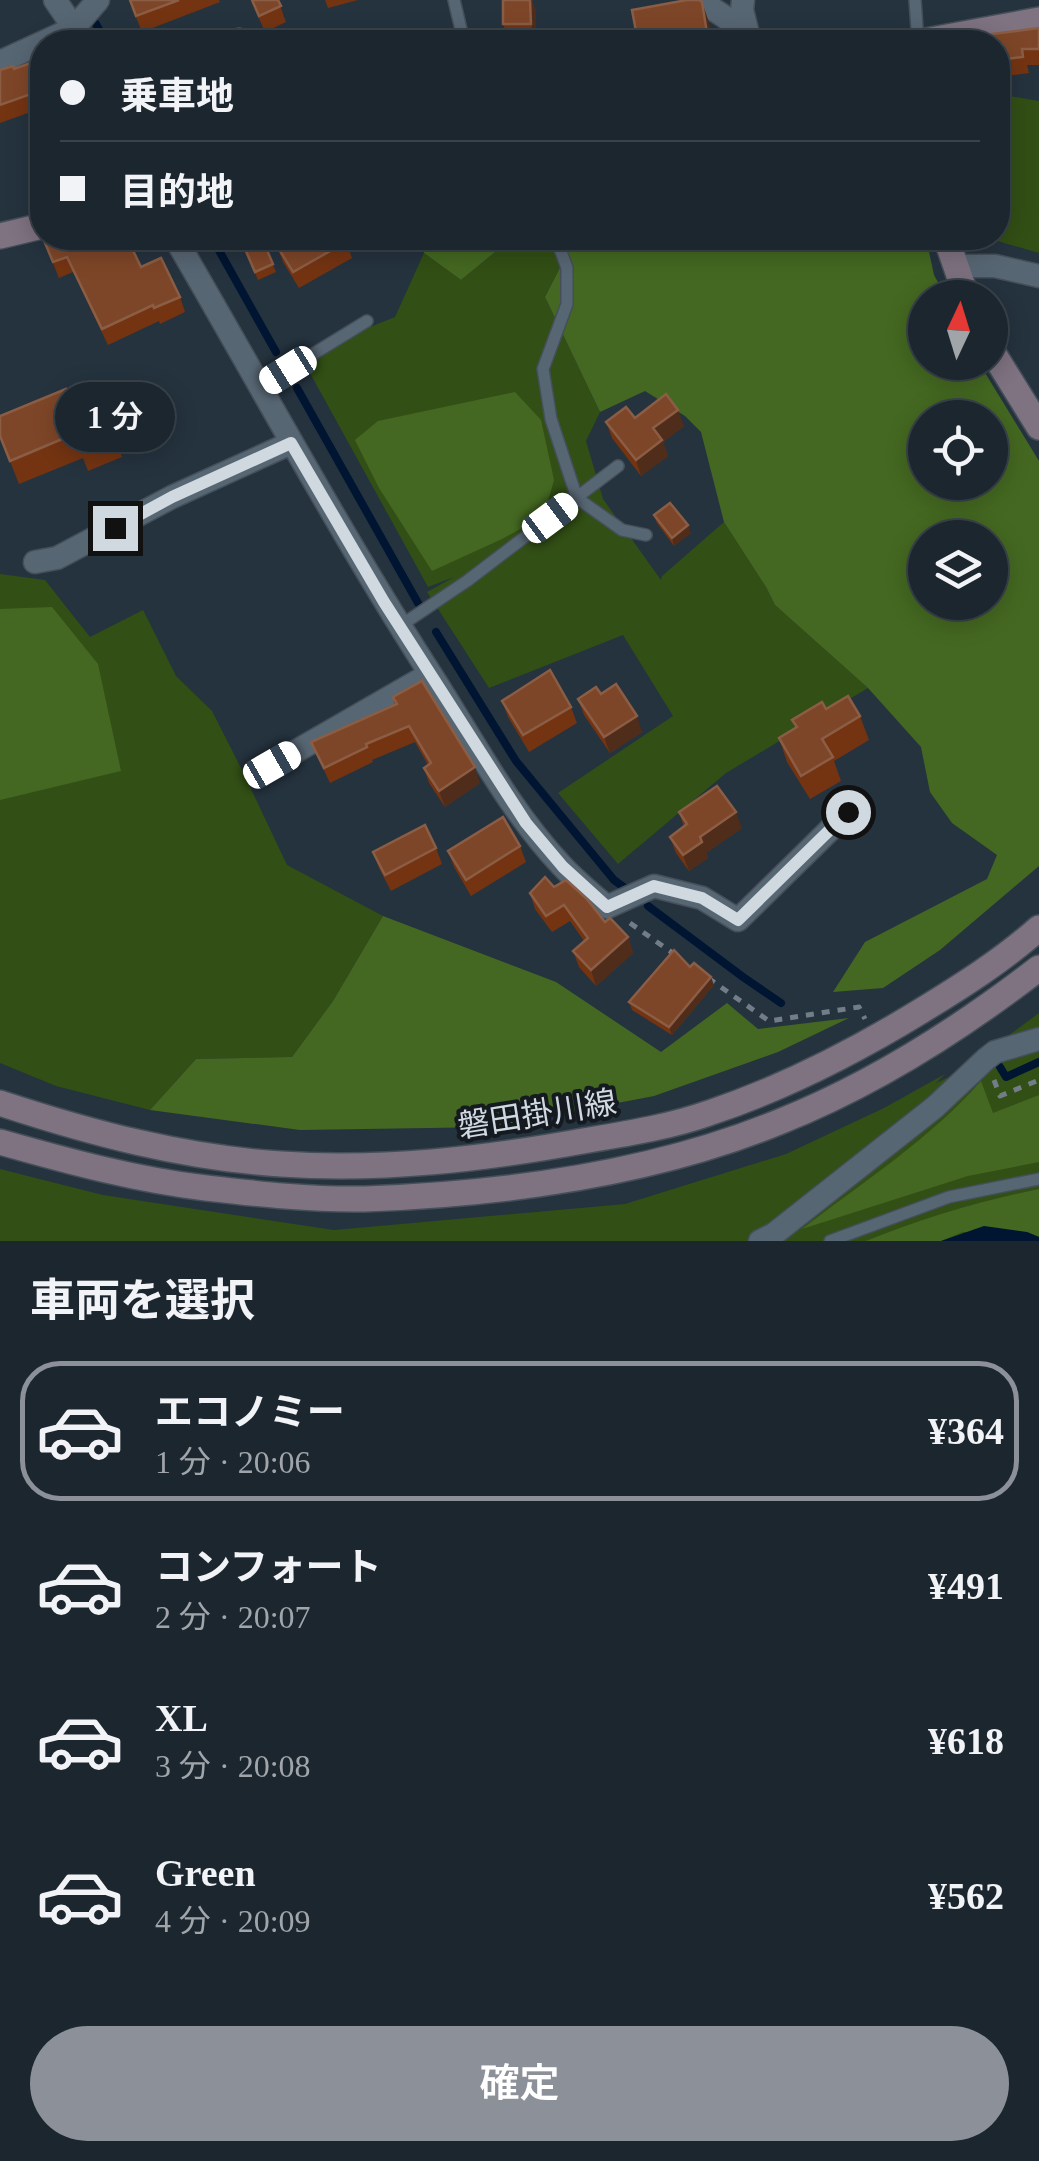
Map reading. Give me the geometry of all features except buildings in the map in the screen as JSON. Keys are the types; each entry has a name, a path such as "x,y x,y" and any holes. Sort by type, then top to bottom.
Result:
{"main road":[{"path":"984,30 1039,20"},
{"path":"0,236 30,229"},
{"path":"950,250 960,280"},
{"path":"1008,377 1039,426"},
{"name":"磐田掛川線","path":"0,1103 122,1139 202,1155 282,1164 442,1162 517,1153 625,1134 707,1114 803,1075 876,1039 960,988 1039,928"},
{"name":"磐田掛川線","path":"0,1142 116,1172 203,1188 283,1196 363,1199 557,1180 695,1151 779,1122 863,1082 947,1033 1039,968"}],"street":[{"path":"55,0 75,30"},
{"path":"81,30 98,0"},
{"path":"699,0 740,30"},
{"path":"743,0 748,30"},
{"path":"0,62 30,52"},
{"path":"182,250 400,626 526,823 563,867 607,907 654,886 702,898 738,920 848,812"},
{"path":"955,266 995,266 1039,276"},
{"path":"35,562 57,558 172,497 291,443"},
{"path":"272,765 430,674"},
{"path":"760,1241 935,1108 995,1052 1039,1039"}],"lane":[{"path":"454,0 461,30"},
{"path":"915,0 918,30"},
{"path":"560,250 567,268 566,304 543,369 550,419 578,498 622,530 646,535"},
{"path":"261,386 367,321"},
{"path":"400,626 467,581 618,466"},
{"path":"830,1241 949,1197 1039,1178"}],"path":[{"path":"607,907 688,964"},
{"path":"704,976 769,1021 859,1007 868,1025"},
{"path":"986,1059 1000,1096 1039,1080"}],"green space":[{"path":"1010,96 1039,101 1039,253 1010,245"},
{"path":"424,250 497,250 461,280"},
{"path":"497,250 556,250 563,261 545,297 600,412 586,441 603,499 661,580 724,522 775,605 868,688 726,773 618,864 558,793 673,716 623,635 489,688 427,592 454,577 428,587 300,355 395,317 424,253 461,280"},
{"path":"569,250 929,250 937,280 908,280 908,380 989,380 1002,400 908,400 908,500 1008,500 1008,410 1039,461 1039,866 940,950 883,988 833,992 865,942 987,879 997,855 952,823 930,792 921,747 868,688 775,605 724,522 701,432 685,416 645,391 600,412 545,297"},
{"path":"515,392 541,420 554,480 544,516 432,571 379,488 355,440 378,421"},
{"path":"0,574 45,580 90,637 143,610 176,676 212,711 287,865 383,916 333,1001 292,1057 196,1059 150,1110 56,1086 0,1063"},
{"path":"52,607 98,664 121,771 0,800 0,609"},
{"path":"383,916 556,982 661,1052 727,1003 758,1029 849,1018 778,1052 654,1096 492,1127 300,1130 150,1110 196,1059 292,1057 333,1001"},
{"path":"1039,1013 1039,1241 0,1241 0,1169 103,1195 334,1230 625,1204 786,1154 945,1074 936,1083 956,1074"},
{"path":"981,1081 993,1113 1039,1095 1039,1162 968,1176 802,1229 918,1141"},
{"path":"1039,1189 1039,1237 1027,1232 963,1232 941,1241 866,1241 951,1211"}],"water":[{"path":"984,1226 1027,1232 1039,1237 1039,1241 941,1241"}],"waterway":[{"path":"96,24 99,30"},
{"path":"219,250 276,352"},
{"path":"297,388 418,603"},
{"path":"436,632 516,761 614,880 629,891"},
{"path":"648,906 781,1003"},
{"path":"1000,1067 1006,1077 1039,1062"}],"route":[{"path":"115,528 172,497 291,443 384,602 526,823 563,867 607,907 654,886 702,898 738,920 848,812"}]}
